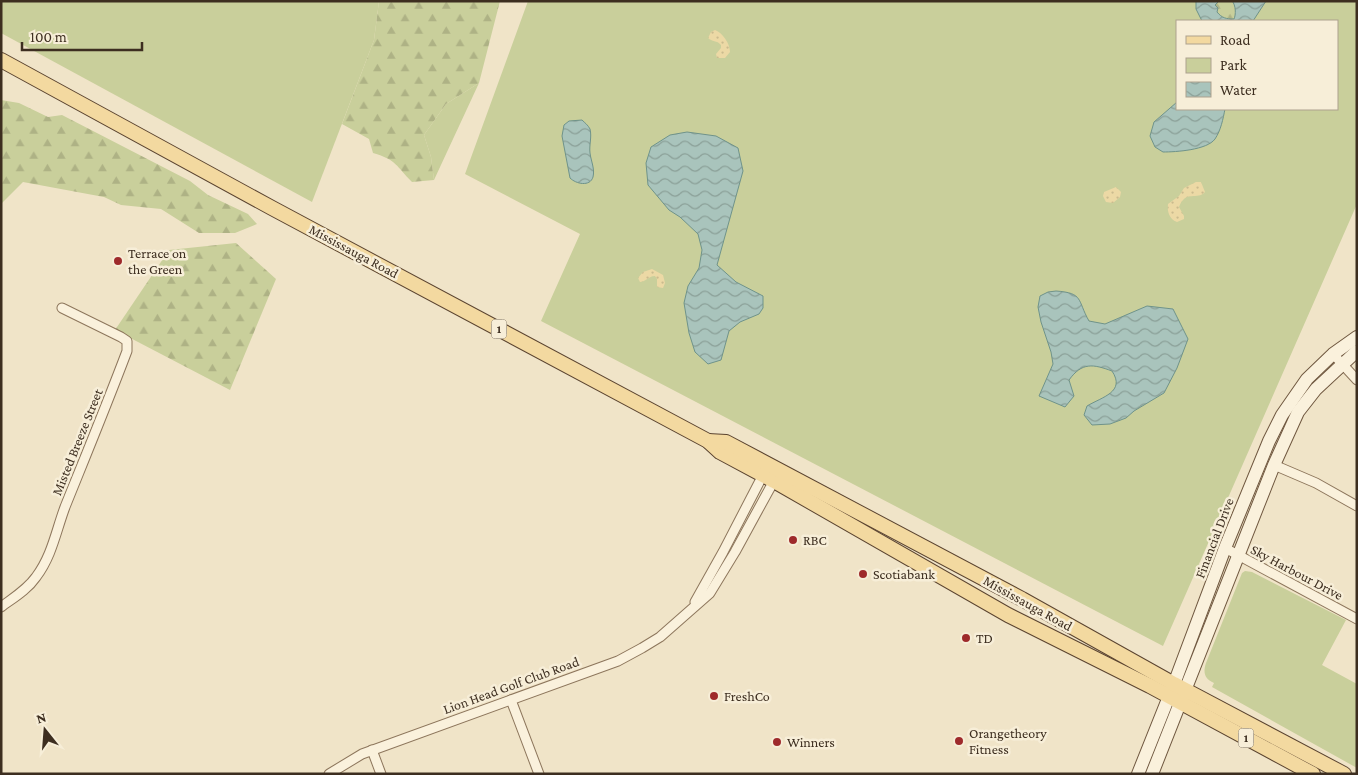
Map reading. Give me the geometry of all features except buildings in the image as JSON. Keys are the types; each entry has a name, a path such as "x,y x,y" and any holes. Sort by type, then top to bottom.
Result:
{"main road":[{"name":"Mississauga Road","path":"1,60 272,208 708,441 720,452 771,473 1022,598 1313,774"},
{"name":"Mississauga Road","path":"771,473 1008,615 1177,693 1344,774"}],"street":[{"name":"Misted Breeze Street","path":"1,607 35,579 45,564 128,351 127,341 121,337 62,308"},
{"name":"Financial Drive","path":"1152,774 1225,548 1269,441 1282,415 1307,379 1333,354 1357,337"},
{"name":"Financial Drive","path":"1138,774 1177,693 1238,556 1274,465 1298,412 1316,389 1357,351"},
{"path":"1333,354 1357,380"},
{"path":"1274,465 1316,483 1357,506"},
{"name":"Lion Head Golf Club Road","path":"329,774 345,763 372,750 624,658 660,637 710,592 718,581 771,473"},
{"name":"Sky Harbour Drive","path":"1225,548 1357,619"},
{"path":"511,700 538,774"},
{"path":"372,750 380,774"}],"green space":[{"path":"1,1 379,1 374,40 312,202 1,33"},
{"path":"379,1 500,1 479,83 446,104 424,135 431,157 434,180 412,182 392,161 373,153 369,139 342,124 374,40"},
{"path":"528,1 1357,1 1357,204 1163,646 541,321 580,234 465,174"},
{"path":"1219,1 1234,2 1234,19 1220,14 1215,5"},
{"path":"479,83 434,180 431,157 424,135 446,104"},
{"path":"1,100 19,103 48,117 62,115 190,181 208,195 248,214 257,224 235,233 199,233 161,209 121,205 104,197 23,182 1,204"},
{"path":"236,243 276,279 230,390 115,330 169,250"},
{"path":"1245,571 1252,572 1346,620 1322,665 1357,684 1357,768 1212,687 1214,683 1206,677 1206,663 1242,573"}],"sand":[{"path":"715,30 726,39 729,46 730,52 725,58 717,58 716,54 721,45 708,38 711,32"},
{"path":"1196,182 1201,182 1205,192 1199,196 1185,198 1179,207 1184,219 1177,222 1174,221 1169,214 1168,204 1179,196 1184,188"},
{"path":"1116,187 1121,192 1120,197 1113,203 1106,202 1103,196 1104,192"},
{"path":"652,269 663,275 665,283 663,288 657,287 655,276 640,282 638,278 643,272"}],"water":[{"path":"1196,1 1219,1 1215,5 1218,8 1217,12 1224,18 1234,19 1235,10 1232,1 1266,1 1254,20 1202,20 1196,9"},
{"path":"1176,103 1176,110 1225,110 1222,124 1215,139 1205,146 1191,150 1163,152 1155,147 1150,136 1154,122"},
{"path":"582,120 590,129 590,153 594,171 591,180 583,184 570,178 562,136 564,125 569,121"},
{"path":"687,132 716,136 738,148 743,171 717,265 736,282 763,296 763,308 759,314 740,322 729,331 721,360 708,364 695,352 689,333 684,303 688,286 699,268 702,250 698,234 680,217 669,210 648,185 646,163 651,147 670,135"},
{"path":"1056,291 1076,296 1089,321 1105,324 1147,306 1173,309 1188,339 1177,368 1164,393 1126,418 1110,424 1092,425 1084,415 1087,406 1105,397 1114,389 1116,378 1112,371 1093,366 1083,367 1079,370 1069,380 1074,396 1065,407 1039,396 1053,364 1038,307 1040,296"}],"place":[{"name":"Terrace on the Green","path":"118,261"},
{"name":"RBC","path":"793,540"},
{"name":"Scotiabank","path":"863,574"},
{"name":"TD","path":"966,638"},
{"name":"FreshCo","path":"714,696"},
{"name":"Orangetheory Fitness","path":"959,741"},
{"name":"Winners","path":"777,742"}]}
